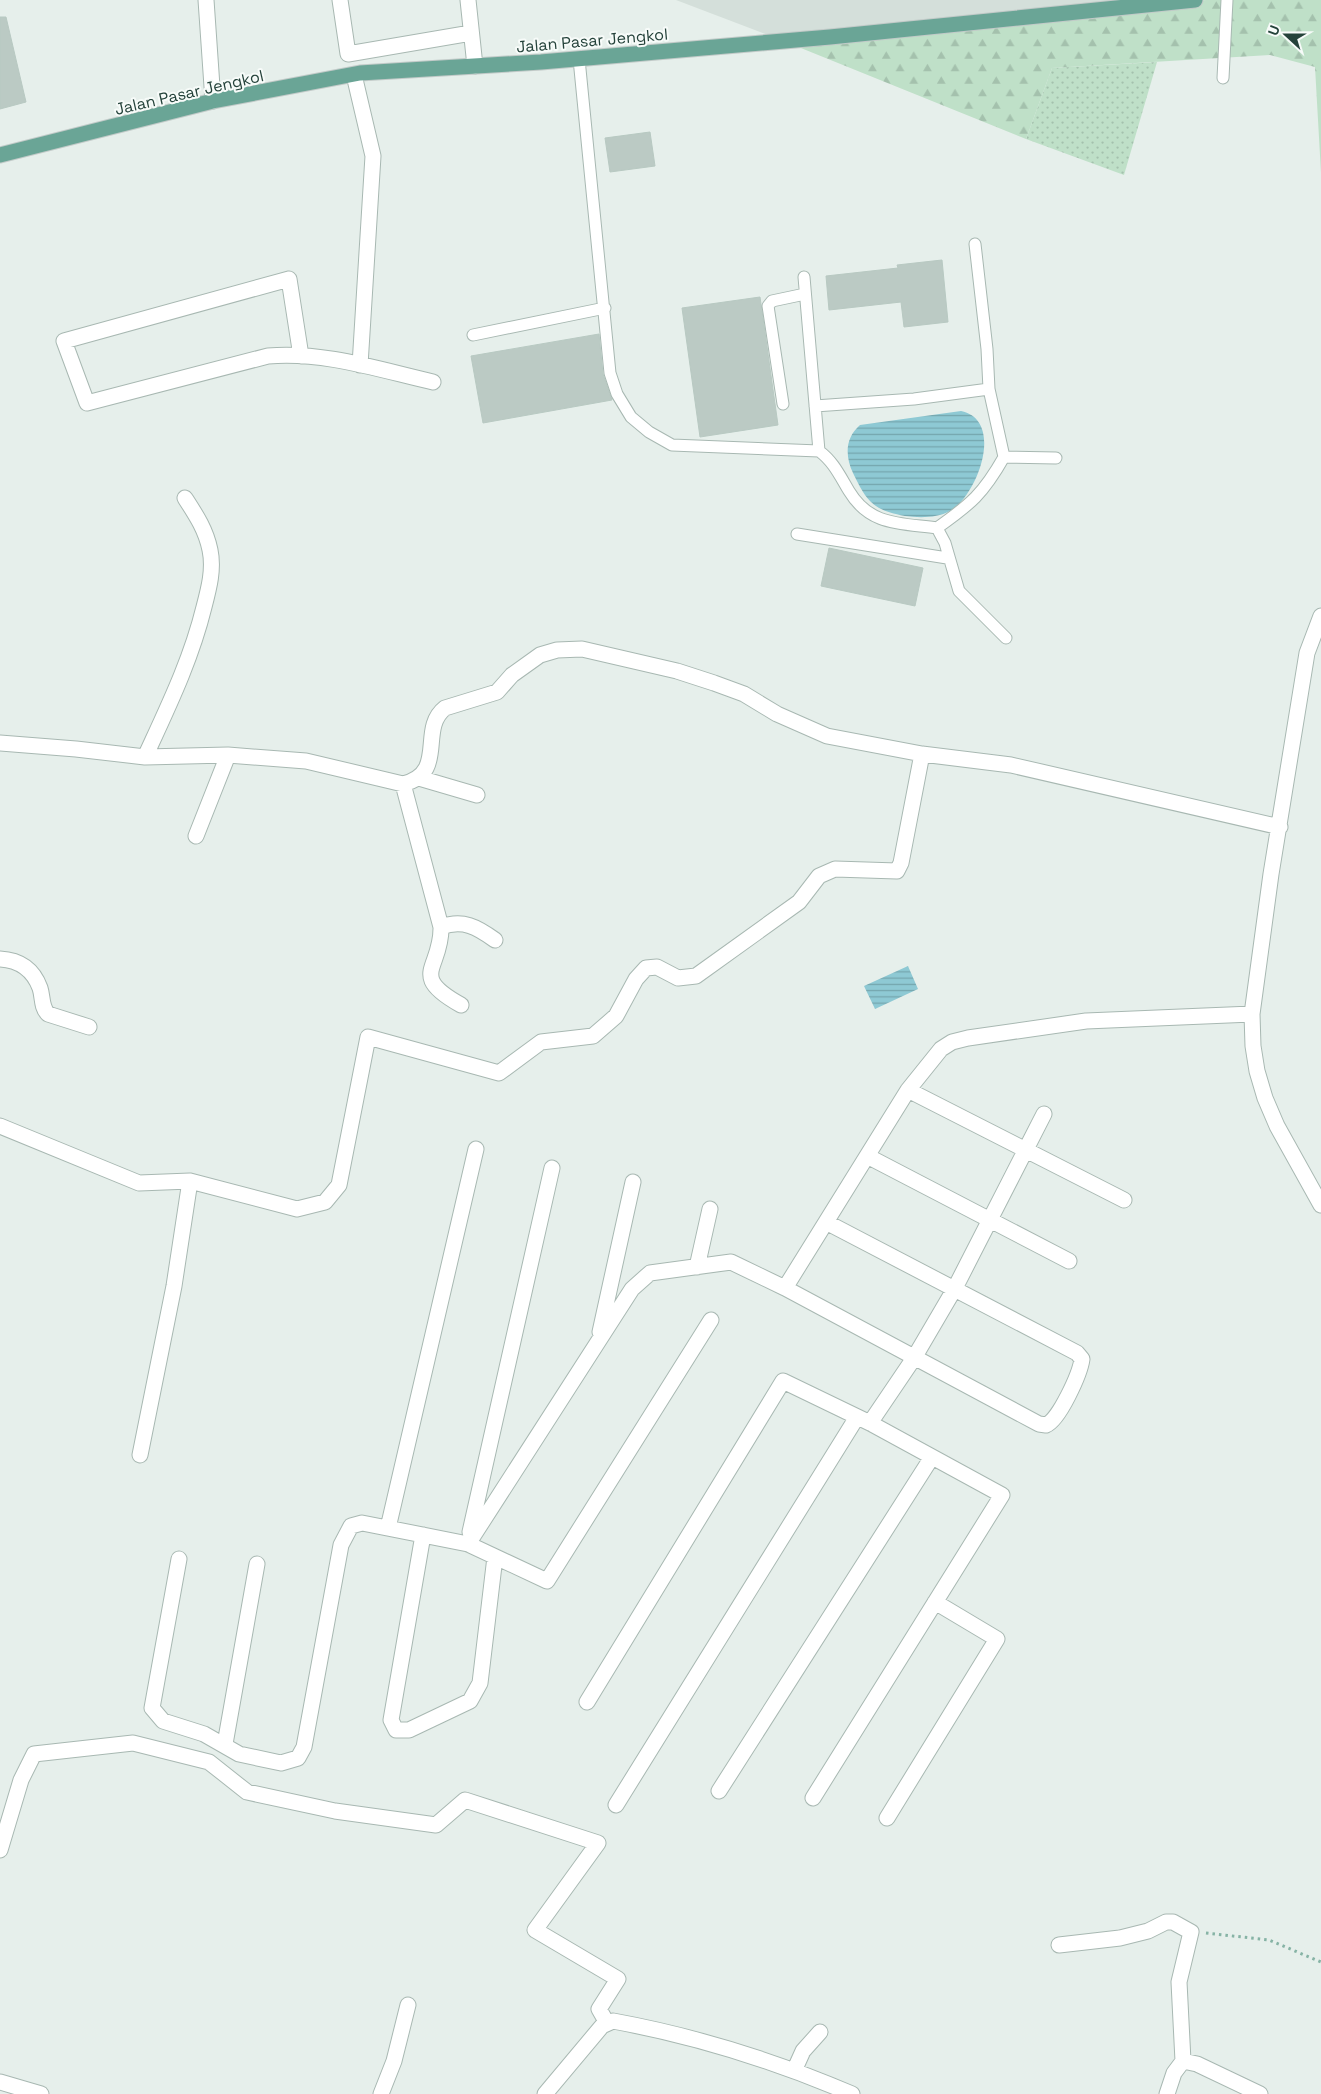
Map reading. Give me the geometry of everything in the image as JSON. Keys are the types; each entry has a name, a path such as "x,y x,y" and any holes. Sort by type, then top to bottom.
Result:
{"main road":[{"name":"Jalan Pasar Jengkol","path":"0,155 213,101 354,75 579,59 830,37 1195,0"}],"street":[{"path":"206,0 213,101"},
{"path":"340,0 348,54 471,33"},
{"path":"468,0 475,66"},
{"path":"354,75 373,156 360,365"},
{"path":"301,356 289,279 64,341 87,403 268,356 301,356 360,365 433,382"},
{"path":"145,757 175,695 190,658 210,584 210,552 207,536 186,498"},
{"path":"1321,616 1307,654 1252,1014 1254,1054 1265,1098 1277,1126 1321,1205"},
{"path":"0,744 76,749 145,757 228,755 306,761 403,784 418,778 426,769 432,754 431,738 439,713 452,705 497,692 512,675 540,655 574,650 611,655 714,683 744,694 776,714 827,736 922,754 1010,765 1280,827"},
{"path":"0,1126 139,1183 190,1181 297,1209 325,1202 339,1185 368,1037 498,1073 541,1042 592,1036 616,1016 636,979 646,968 657,967 678,978 696,976 799,902 819,876 826,871 835,869 897,871 901,863 922,754"},
{"path":"196,836 228,755"},
{"path":"418,778 477,794"},
{"path":"403,784 440,927 440,940 431,964 433,981 440,994 461,1006"},
{"path":"440,927 462,923 477,927 495,940"},
{"path":"0,959 10,959 23,965 33,974 39,987 44,1009 48,1014 89,1027"},
{"path":"785,1288 908,1090 941,1049 952,1042 1086,1021 1252,1014"},
{"path":"908,1090 1124,1200"},
{"path":"616,1805 864,1420 914,1358 955,1288 1044,1114"},
{"path":"388,1528 476,1149"},
{"path":"868,1157 1069,1261"},
{"path":"468,1544 552,1168"},
{"path":"140,1455 174,1286 190,1181"},
{"path":"598,1341 633,1182"},
{"path":"697,1267 710,1209"},
{"path":"468,1544 632,1289 650,1273 731,1262 785,1288 1039,1424 1046,1425 1055,1418 1079,1371 1082,1359 1077,1353 826,1222"},
{"path":"179,1559 152,1708 162,1721 204,1734 239,1754 281,1763 298,1758 304,1747 341,1545 351,1526 362,1523 468,1544 547,1581 711,1320"},
{"path":"587,1702 782,1381 864,1420 1002,1496 813,1798"},
{"path":"719,1791 932,1457"},
{"path":"423,1535 391,1720 396,1730 409,1730 470,1700 480,1683 495,1557"},
{"path":"224,1744 257,1564"},
{"path":"887,1818 997,1639 935,1602"},
{"path":"0,1850 21,1780 34,1754 133,1743 209,1762 247,1792 335,1811 436,1825 465,1800 598,1843 535,1930 618,1979 600,2009 607,2023"},
{"path":"1059,1945 1120,1938 1148,1931 1166,1922 1173,1922 1190,1932 1179,1982 1182,2060 1174,2073 1167,2094"},
{"path":"381,2094 394,2062 408,2005"},
{"path":"545,2094 578,2053 607,2023 620,2022 726,2047 852,2094"},
{"path":"794,2071 803,2051 820,2032"},
{"path":"1182,2060 1197,2064 1260,2094"},
{"path":"0,2082 41,2094"}],"lane":[{"path":"1222,78 1227,0"},
{"path":"579,59 610,373 617,394 631,417 649,432 672,445 819,451 829,458 857,503 871,516 885,521 937,528 972,503 988,484 1004,457 989,389 987,349 975,244"},
{"path":"804,277 819,451"},
{"path":"783,404 768,306 772,301 805,294"},
{"path":"474,336 605,308"},
{"path":"815,406 914,399 989,389"},
{"path":"1004,457 1056,458"},
{"path":"937,528 945,543 947,558 959,591 1006,638"},
{"path":"797,534 947,558"}],"path":[{"path":"1190,1932 1269,1940 1321,1962"}],"shaded area":[{"path":"676,0 1206,0 786,42"}],"green space":[{"path":"1206,0 1321,0 1321,173 1315,67 1270,55 1052,68 1026,139 786,42"},
{"path":"1157,62 1124,175 1026,139 1052,68"}],"water":[{"path":"961,411 974,417 982,428 984,442 977,475 970,490 960,502 945,513 922,517 905,516 885,511 867,498 850,467 848,454 851,436 860,425"},
{"path":"908,966 918,989 875,1009 864,986"}],"building":[{"path":"0,17 6,17 26,102 0,109"},
{"path":"650,132 655,166 610,172 605,138"},
{"path":"942,260 948,322 904,327 901,302 829,310 826,276 898,268 897,265"},
{"path":"760,297 778,425 700,437 682,308"},
{"path":"599,334 603,374 612,400 483,423 471,356"},
{"path":"829,548 923,568 915,606 821,586"}]}
